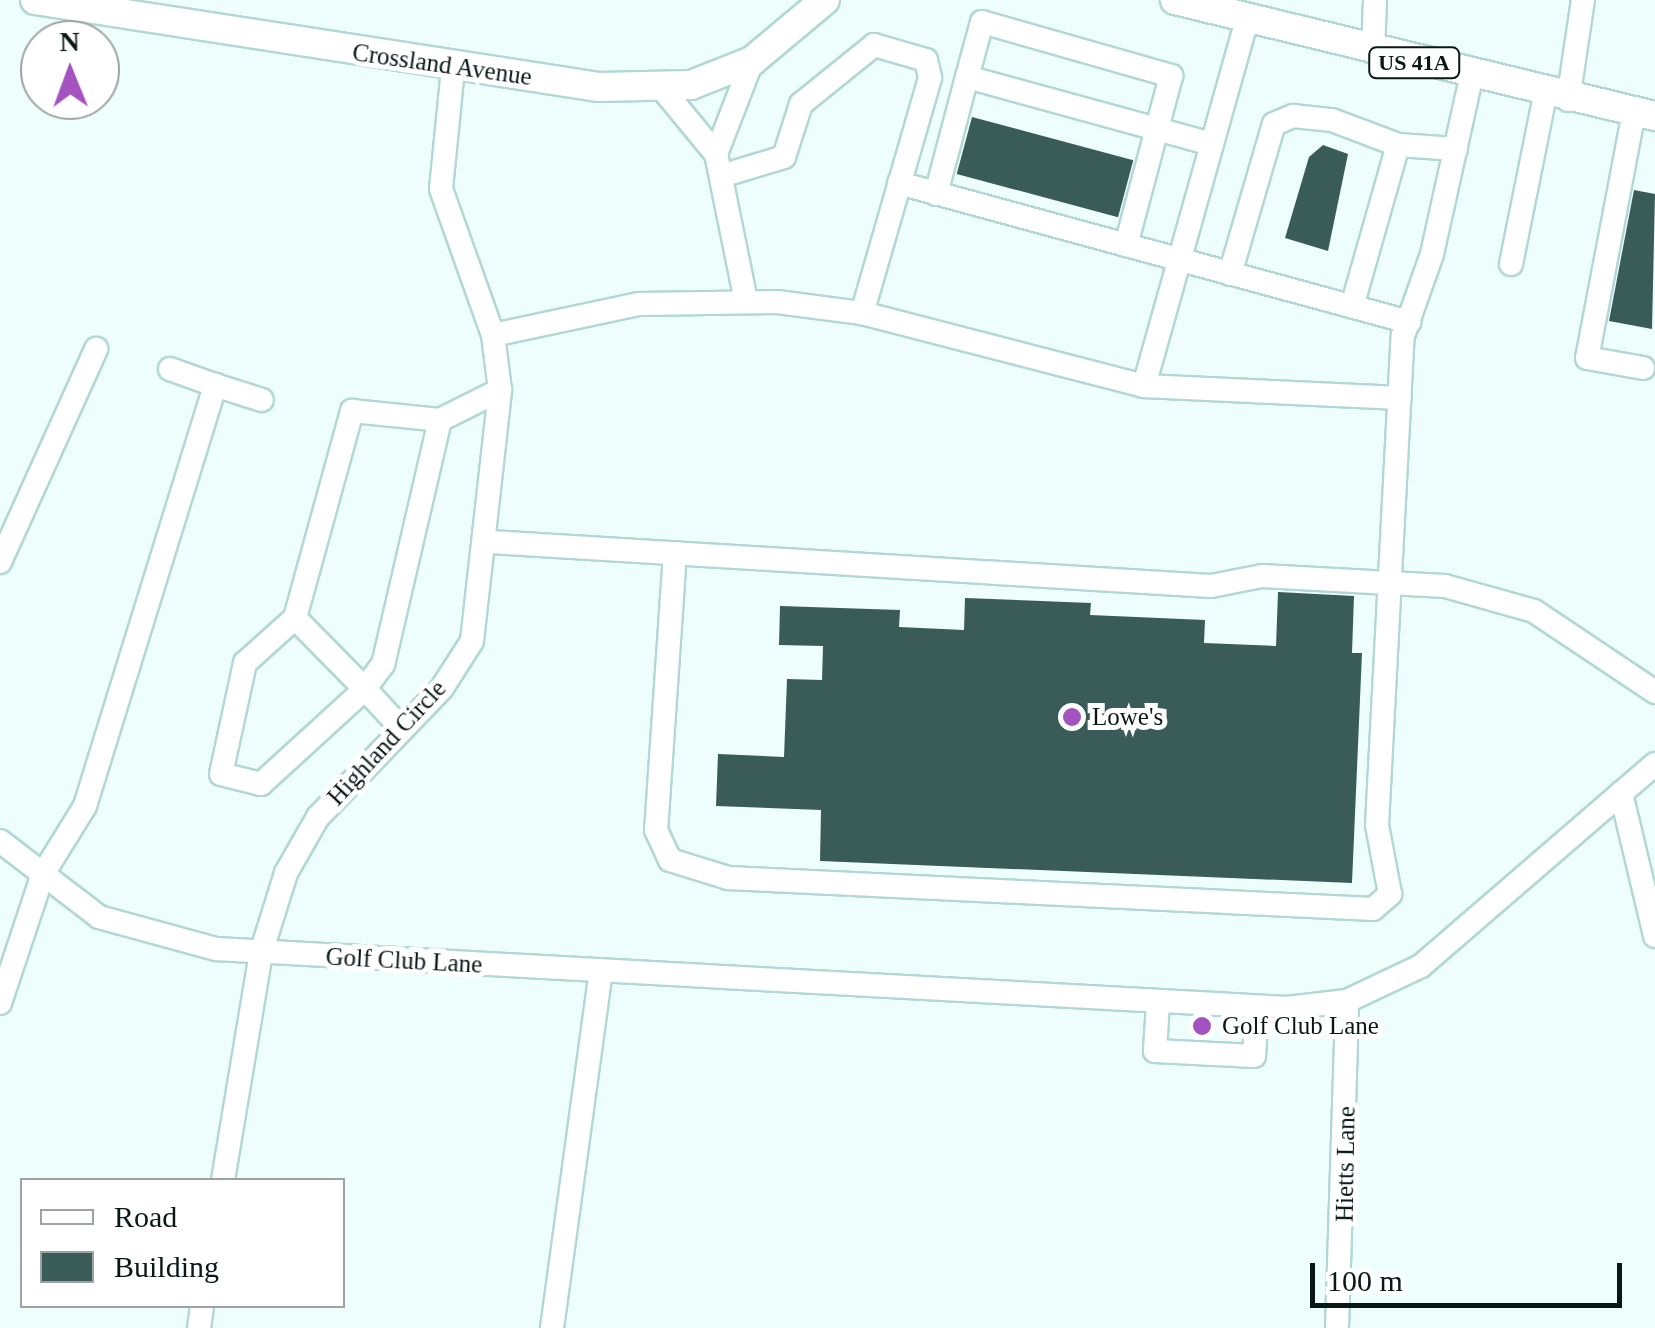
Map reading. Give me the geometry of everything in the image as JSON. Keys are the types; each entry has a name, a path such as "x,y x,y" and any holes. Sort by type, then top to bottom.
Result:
{"main road":[{"name":"Crossland Avenue","path":"35,0 453,68 660,86 691,85 752,61 825,0"},
{"name":"US 41A","path":"1175,0 1471,78 1645,114"}],"street":[{"path":"1373,52 1375,0"},
{"path":"1511,264 1583,0"},
{"path":"1144,386 1247,19"},
{"path":"936,194 982,22 1171,76 1126,245"},
{"path":"719,165 784,157 801,104 874,45 926,60 930,70 862,313"},
{"path":"719,165 752,61"},
{"name":"Highland Circle","path":"223,1178 260,953 286,873 318,817 402,729 472,641 490,542 500,390 493,334 441,189 453,68"},
{"path":"966,78 1212,144"},
{"path":"675,554 656,830 670,860 728,878 1373,909 1390,894 1378,824 1400,398 1409,322 1471,78"},
{"path":"660,86 719,165 746,300"},
{"path":"1643,368 1587,358 1645,114"},
{"path":"1230,274 1274,124 1292,116 1332,120 1398,146 1456,148"},
{"path":"1352,308 1398,146"},
{"path":"899,183 1409,322"},
{"path":"493,334 639,304 746,300 862,313 1144,386 1400,398"},
{"path":"0,562 96,349"},
{"path":"170,369 262,400"},
{"path":"0,1003 43,874 84,806 215,385"},
{"path":"440,420 414,560 383,664 365,690 261,784 221,774 244,663 295,618 352,411 440,420 500,390"},
{"path":"490,542 1211,586 1262,576 1390,583 1510,601 1655,692"},
{"path":"295,618 402,729"},
{"name":"Golf Club Lane","path":"0,841 68,899 138,934 260,953 1257,1009 1347,1000 1446,948 1655,764"},
{"path":"1621,793 1655,936"},
{"path":"552,1328 602,972"},
{"name":"Hietts Lane","path":"1337,1328 1347,1000"},
{"path":"1158,1003 1156,1051 1254,1056 1257,1009"}],"building":[{"path":"972,117 1133,160 1118,217 957,174"},
{"path":"1323,145 1348,154 1328,251 1285,238 1309,157"},
{"path":"1634,190 1655,194 1652,329 1609,321"},
{"name":"Lowe's","path":"1278,592 1354,596 1352,653 1362,653 1352,883 820,861 821,810 716,806 718,754 784,757 787,679 822,680 823,646 779,645 780,606 900,610 899,627 964,630 965,598 1091,603 1090,615 1205,620 1204,643 1276,646"}],"place":[{"name":"Lowe's","path":"1072,717"},
{"name":"Golf Club Lane","path":"1202,1026"}]}
